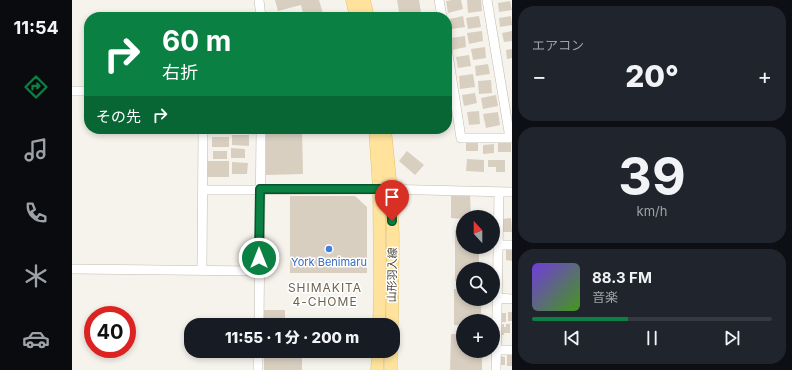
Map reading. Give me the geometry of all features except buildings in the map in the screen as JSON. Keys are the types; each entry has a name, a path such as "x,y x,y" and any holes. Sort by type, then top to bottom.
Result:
{"main road":[{"path":"352,0 355,12"},
{"path":"364,0 367,12"},
{"name":"山形羽入線","path":"375,134 393,237 392,318"},
{"name":"山形羽入線","path":"379,318 385,189 385,134"},
{"path":"378,358 378,370"},
{"path":"391,358 391,370"}],"street":[{"path":"259,0 260,12"},
{"path":"439,0 441,12"},
{"path":"452,83 461,138 511,138 487,0"},
{"path":"72,91 84,91"},
{"path":"202,270 204,134"},
{"path":"258,318 260,134"},
{"path":"203,190 385,189 512,192"},
{"path":"499,192 499,210"},
{"path":"500,245 512,245"},
{"path":"72,269 259,271"},
{"path":"500,298 512,299"},
{"path":"500,350 512,350"},
{"path":"258,358 258,370"},
{"path":"496,358 496,370"}],"place":[{"name":"York Benimaru","path":"329,249"}],"district":[{"name":"SHIMAKITA 4-CHOME","path":"325,295"}],"route":[{"path":"259,258 260,189 391,189 392,221"}]}
